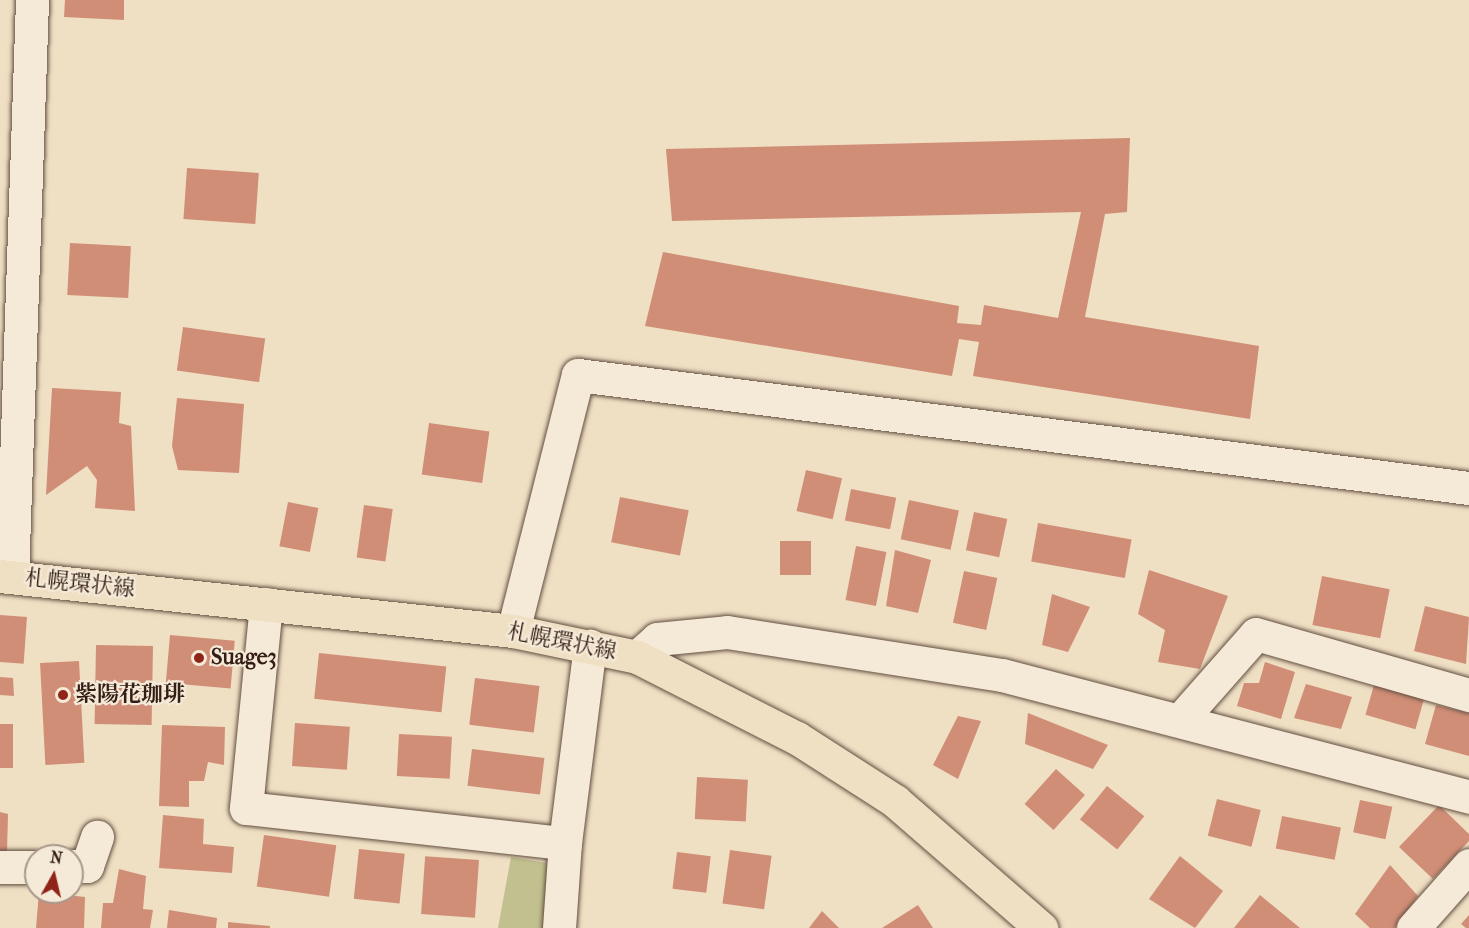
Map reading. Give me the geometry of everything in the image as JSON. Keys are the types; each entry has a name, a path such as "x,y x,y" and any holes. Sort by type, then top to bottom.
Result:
{"main road":[{"name":"札幌環状線","path":"6,576 513,631 637,657 797,738 895,801 1041,928"}],"street":[{"path":"6,576 14,113 32,0"},
{"path":"513,631 578,375 1469,488"},
{"path":"266,604 246,808 565,843"},
{"path":"637,657 657,639 727,632 1002,675 1181,719 1469,797"},
{"path":"1181,719 1256,634 1469,695"},
{"path":"559,928 565,843 590,646"},
{"path":"84,866 87,866 97,837"},
{"path":"1413,928 1469,865"},
{"path":"0,867 24,867"}],"shaded area":[{"path":"511,857 553,864 544,928 498,928"}],"building":[{"path":"65,0 124,0 124,20 64,17"},
{"path":"1130,138 1127,212 1105,214 1085,317 1259,346 1250,419 973,376 979,342 959,339 952,376 645,326 663,252 959,306 957,323 981,325 984,305 1058,318 1081,212 672,221 666,149"},
{"path":"187,168 259,173 255,224 183,219"},
{"path":"70,243 131,246 128,298 67,295"},
{"path":"183,327 265,339 259,382 177,371"},
{"path":"52,388 121,392 119,423 131,426 135,511 95,508 97,480 87,466 46,495"},
{"path":"177,398 244,404 239,473 178,470 172,446"},
{"path":"429,423 489,431 482,483 422,474"},
{"path":"806,470 842,478 833,519 797,511"},
{"path":"851,489 896,498 890,529 845,520"},
{"path":"620,497 689,510 680,556 611,542"},
{"path":"909,500 959,511 951,550 901,539"},
{"path":"288,502 318,508 310,552 279,546"},
{"path":"364,505 393,509 385,562 357,557"},
{"path":"974,512 1007,519 999,557 966,550"},
{"path":"1038,523 1132,539 1125,578 1031,561"},
{"path":"780,541 811,541 811,575 780,575"},
{"path":"856,546 886,552 876,606 846,600"},
{"path":"895,550 931,560 918,613 886,606"},
{"path":"1149,570 1228,596 1200,669 1158,662 1165,630 1138,614"},
{"path":"964,571 997,578 986,630 953,623"},
{"path":"1322,576 1390,589 1380,638 1312,625"},
{"path":"1052,594 1090,607 1068,652 1042,645"},
{"path":"1425,606 1469,617 1466,664 1414,651"},
{"path":"0,615 27,617 24,664 0,662"},
{"path":"170,635 235,641 231,688 166,683"},
{"path":"96,645 153,646 152,725 95,724"},
{"path":"319,653 446,666 441,712 314,699"},
{"path":"79,661 84,763 45,765 40,663"},
{"path":"1265,662 1295,672 1281,719 1237,706 1244,683 1259,683"},
{"path":"0,677 13,678 14,696 0,695"},
{"path":"475,678 540,686 534,733 469,725"},
{"path":"1306,684 1352,697 1341,729 1294,718"},
{"path":"1374,685 1424,699 1415,729 1365,715"},
{"path":"1436,705 1469,713 1469,756 1425,744"},
{"path":"1028,713 1108,745 1093,769 1025,744"},
{"path":"958,716 981,721 958,779 933,765"},
{"path":"295,723 350,727 347,770 292,766"},
{"path":"0,724 13,724 13,768 0,768"},
{"path":"162,725 225,727 224,765 208,762 204,781 189,781 189,807 159,806"},
{"path":"399,734 452,737 450,779 397,776"},
{"path":"472,749 544,758 540,795 467,786"},
{"path":"1056,769 1085,795 1054,830 1025,804"},
{"path":"697,777 748,780 746,822 695,819"},
{"path":"1107,786 1144,816 1117,850 1080,819"},
{"path":"1217,799 1261,810 1251,847 1208,836"},
{"path":"1360,800 1392,807 1385,839 1353,832"},
{"path":"1439,805 1469,834 1469,841 1433,879 1399,847"},
{"path":"0,812 8,814 7,852 0,851"},
{"path":"163,815 204,819 203,844 234,847 232,873 159,868"},
{"path":"1282,816 1341,827 1335,860 1276,848"},
{"path":"264,835 336,845 329,897 257,886"},
{"path":"359,849 405,854 400,904 354,899"},
{"path":"730,850 772,856 764,909 722,903"},
{"path":"677,852 711,856 706,893 672,889"},
{"path":"425,856 479,860 475,918 421,914"},
{"path":"1180,856 1223,891 1195,928 1149,899"},
{"path":"1390,865 1418,896 1395,928 1370,928 1355,914"},
{"path":"119,869 146,876 143,909 153,910 150,928 101,928 103,903 113,903"},
{"path":"1260,895 1300,928 1234,928"},
{"path":"85,897 84,928 36,928 38,904 84,904"},
{"path":"918,905 933,928 882,928"},
{"path":"169,910 217,918 216,928 167,928"},
{"path":"822,911 839,928 809,928"},
{"path":"1469,915 1469,928 1466,928 1461,924"},
{"path":"228,922 270,926 270,928 228,928"}],"place":[{"name":"Suage3","path":"199,658"},
{"name":"紫陽花珈琲","path":"63,695"}]}
